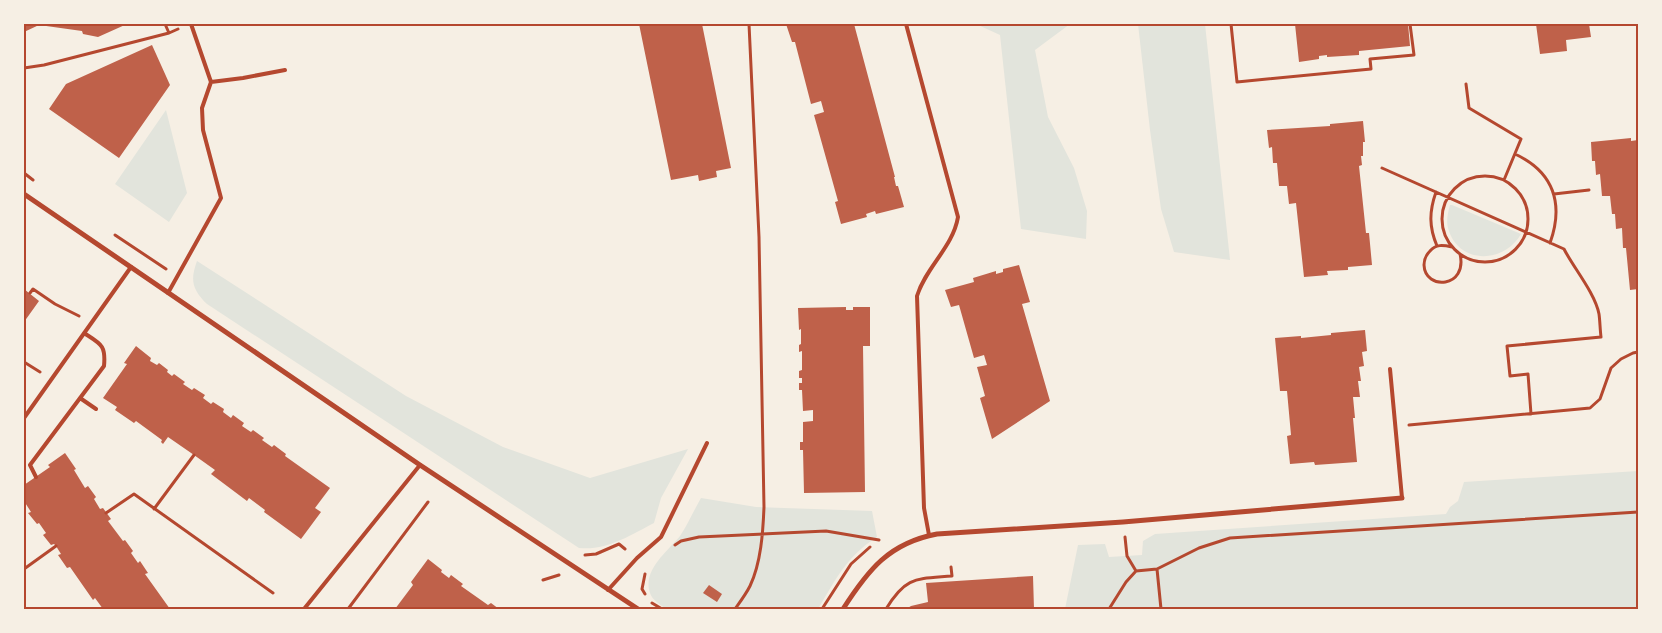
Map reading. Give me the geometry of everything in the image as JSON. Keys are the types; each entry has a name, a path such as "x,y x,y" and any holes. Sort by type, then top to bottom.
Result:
{"street":[{"path":"24,194 420,465 638,609"},
{"path":"843,609 860,583 876,565 900,547 929,535 1123,522 1402,498"}],"lane":[{"path":"168,293 222,198 203,130 202,108 211,82 191,24"},
{"path":"906,24 958,217 956,230 921,283 917,296 924,508 929,535"},
{"path":"211,82 285,70"},
{"path":"24,418 130,267"},
{"path":"36,477 30,465 104,366 105,356 102,345 84,333"},
{"path":"1390,369 1402,498"},
{"path":"80,398 96,409"},
{"path":"608,590 637,558 661,537 707,443"},
{"path":"304,609 420,465"}],"path":[{"path":"165,24 169,33"},
{"path":"735,609 750,585 759,557 764,507 759,237 749,24"},
{"path":"1231,24 1237,82 1371,69 1370,59 1414,55 1410,24"},
{"path":"24,68 44,65 169,33 183,27"},
{"path":"1466,84 1469,108 1521,139 1504,180"},
{"path":"1515,154 1528,160 1539,170 1548,181 1554,194 1557,211 1556,227 1550,243"},
{"path":"1382,168 1564,249 1571,263 1580,274 1599,312 1601,337 1507,346 1510,376 1528,374 1531,414"},
{"path":"1452,248 1443,232 1442,214 1448,197 1458,185 1473,178 1489,176 1504,180 1516,190 1525,202 1528,217 1526,232 1518,246 1506,256 1491,262 1474,261 1452,248 1444,245 1437,246 1428,252 1424,260 1424,269 1429,277 1437,282 1446,282 1454,279 1460,272 1462,263 1460,254"},
{"path":"1554,194 1589,190"},
{"path":"1436,192 1431,205 1430,219 1432,233 1437,246"},
{"path":"30,293 33,289 55,304 80,316"},
{"path":"1395,426 1590,408 1600,399 1611,368 1622,359 1638,352"},
{"path":"154,509 194,455"},
{"path":"106,513 134,494 273,593"},
{"path":"348,609 428,502"},
{"path":"1109,609 1126,582 1136,571 1158,569 1199,548 1230,538 1638,512"},
{"path":"1123,522 1127,556 1136,571"},
{"path":"674,546 681,540 699,537 826,531 879,540"},
{"path":"24,568 56,546"},
{"path":"886,609 897,592 912,580 952,576 951,567"},
{"path":"1158,569 1161,609"}],"shaded area":[{"path":"976,24 1070,24 1035,50 1048,117 1074,168 1087,211 1086,239 1021,229 1000,35"},
{"path":"1138,24 1205,24 1230,260 1174,252 1161,209"},
{"path":"166,110 187,193 169,222 115,184"},
{"path":"1450,205 1521,234 1504,251 1482,256 1471,254 1461,249 1453,240 1448,228 1447,219"},
{"path":"197,261 406,396 503,447 590,478 688,449 661,498 654,523 609,545 579,548 207,304 195,289 193,279"},
{"path":"1638,471 1638,609 1065,609 1078,545 1105,544 1109,557 1142,555 1143,541 1155,534 1446,514 1450,507 1458,501 1464,482"},
{"path":"701,498 756,507 872,511 877,537 857,552 849,561 836,578 818,609 666,609 651,596 650,576 658,562 686,527"}],"building":[{"path":"24,24 127,24 98,37 83,34 82,31 39,25 24,32"},
{"path":"639,24 702,24 731,168 716,171 717,177 699,181 698,175 671,180"},
{"path":"786,24 854,24 896,186 898,186 904,207 876,214 875,211 866,214 867,217 841,224 835,202 838,201 814,115 824,112 821,101 811,104 795,42 792,42"},
{"path":"1295,24 1408,24 1410,46 1359,51 1359,55 1319,56 1319,59 1299,62"},
{"path":"1536,24 1589,24 1591,37 1566,40 1567,51 1540,54"},
{"path":"152,45 170,85 119,158 49,109 66,84"},
{"path":"1363,121 1365,142 1363,142 1363,156 1361,156 1362,165 1359,166 1366,233 1369,233 1372,265 1348,267 1348,270 1327,271 1328,275 1304,277 1296,203 1289,204 1287,186 1279,186 1277,163 1273,163 1272,147 1269,148 1267,130 1330,126 1330,124"},
{"path":"1631,138 1631,141 1638,140 1638,289 1630,290 1626,248 1623,248 1622,228 1616,229 1615,214 1612,214 1610,196 1602,196 1600,174 1596,175 1595,161 1592,161 1591,142"},
{"path":"1019,265 1030,302 1022,304 1050,401 992,439 980,398 985,396 977,367 987,365 984,355 974,358 959,305 951,307 945,290 974,282 973,278 996,271 996,274 1003,272 1003,269"},
{"path":"24,289 39,301 24,322"},
{"path":"846,307 846,310 853,310 853,307 870,307 870,346 863,346 865,492 804,493 803,450 800,450 800,442 803,442 803,422 813,421 813,410 803,411 802,390 799,390 799,383 802,383 802,378 799,378 799,371 802,370 802,351 799,352 801,329 799,330 798,308"},
{"path":"1365,330 1367,351 1362,352 1364,366 1359,367 1361,381 1358,381 1360,397 1353,397 1357,462 1315,465 1314,462 1290,464 1287,436 1291,435 1287,391 1280,391 1275,338 1301,336 1301,338"},
{"path":"136,346 151,358 150,361 157,365 159,363 172,376 174,374 185,382 183,384 205,395 203,398 211,404 213,402 224,409 223,412 231,418 233,415 244,423 242,426 251,432 253,430 264,438 262,440 272,447 274,445 286,454 285,456 330,488 315,508 321,512 301,539 264,512 265,510 249,498 247,501 211,474 215,470 194,455 168,437 163,444 162,440 136,421 134,423 115,410 117,407 103,398 127,364 124,363"},
{"path":"65,453 76,469 74,470 85,488 88,486 96,497 94,499 100,509 103,508 111,519 108,521 133,551 131,553 138,563 140,561 148,573 145,574 170,609 103,609 95,598 93,600 70,567 67,568 58,555 61,554 56,546 54,544 51,545 43,535 46,533 39,523 37,524 28,513 31,512 24,501 24,485 50,467 48,465"},
{"path":"428,559 449,578 451,575 463,584 461,586 488,605 491,603 499,609 395,609 413,585 411,582"},
{"path":"1033,576 1034,609 906,609 928,602 926,583"},
{"path":"709,585 722,594 717,602 703,593"}]}
